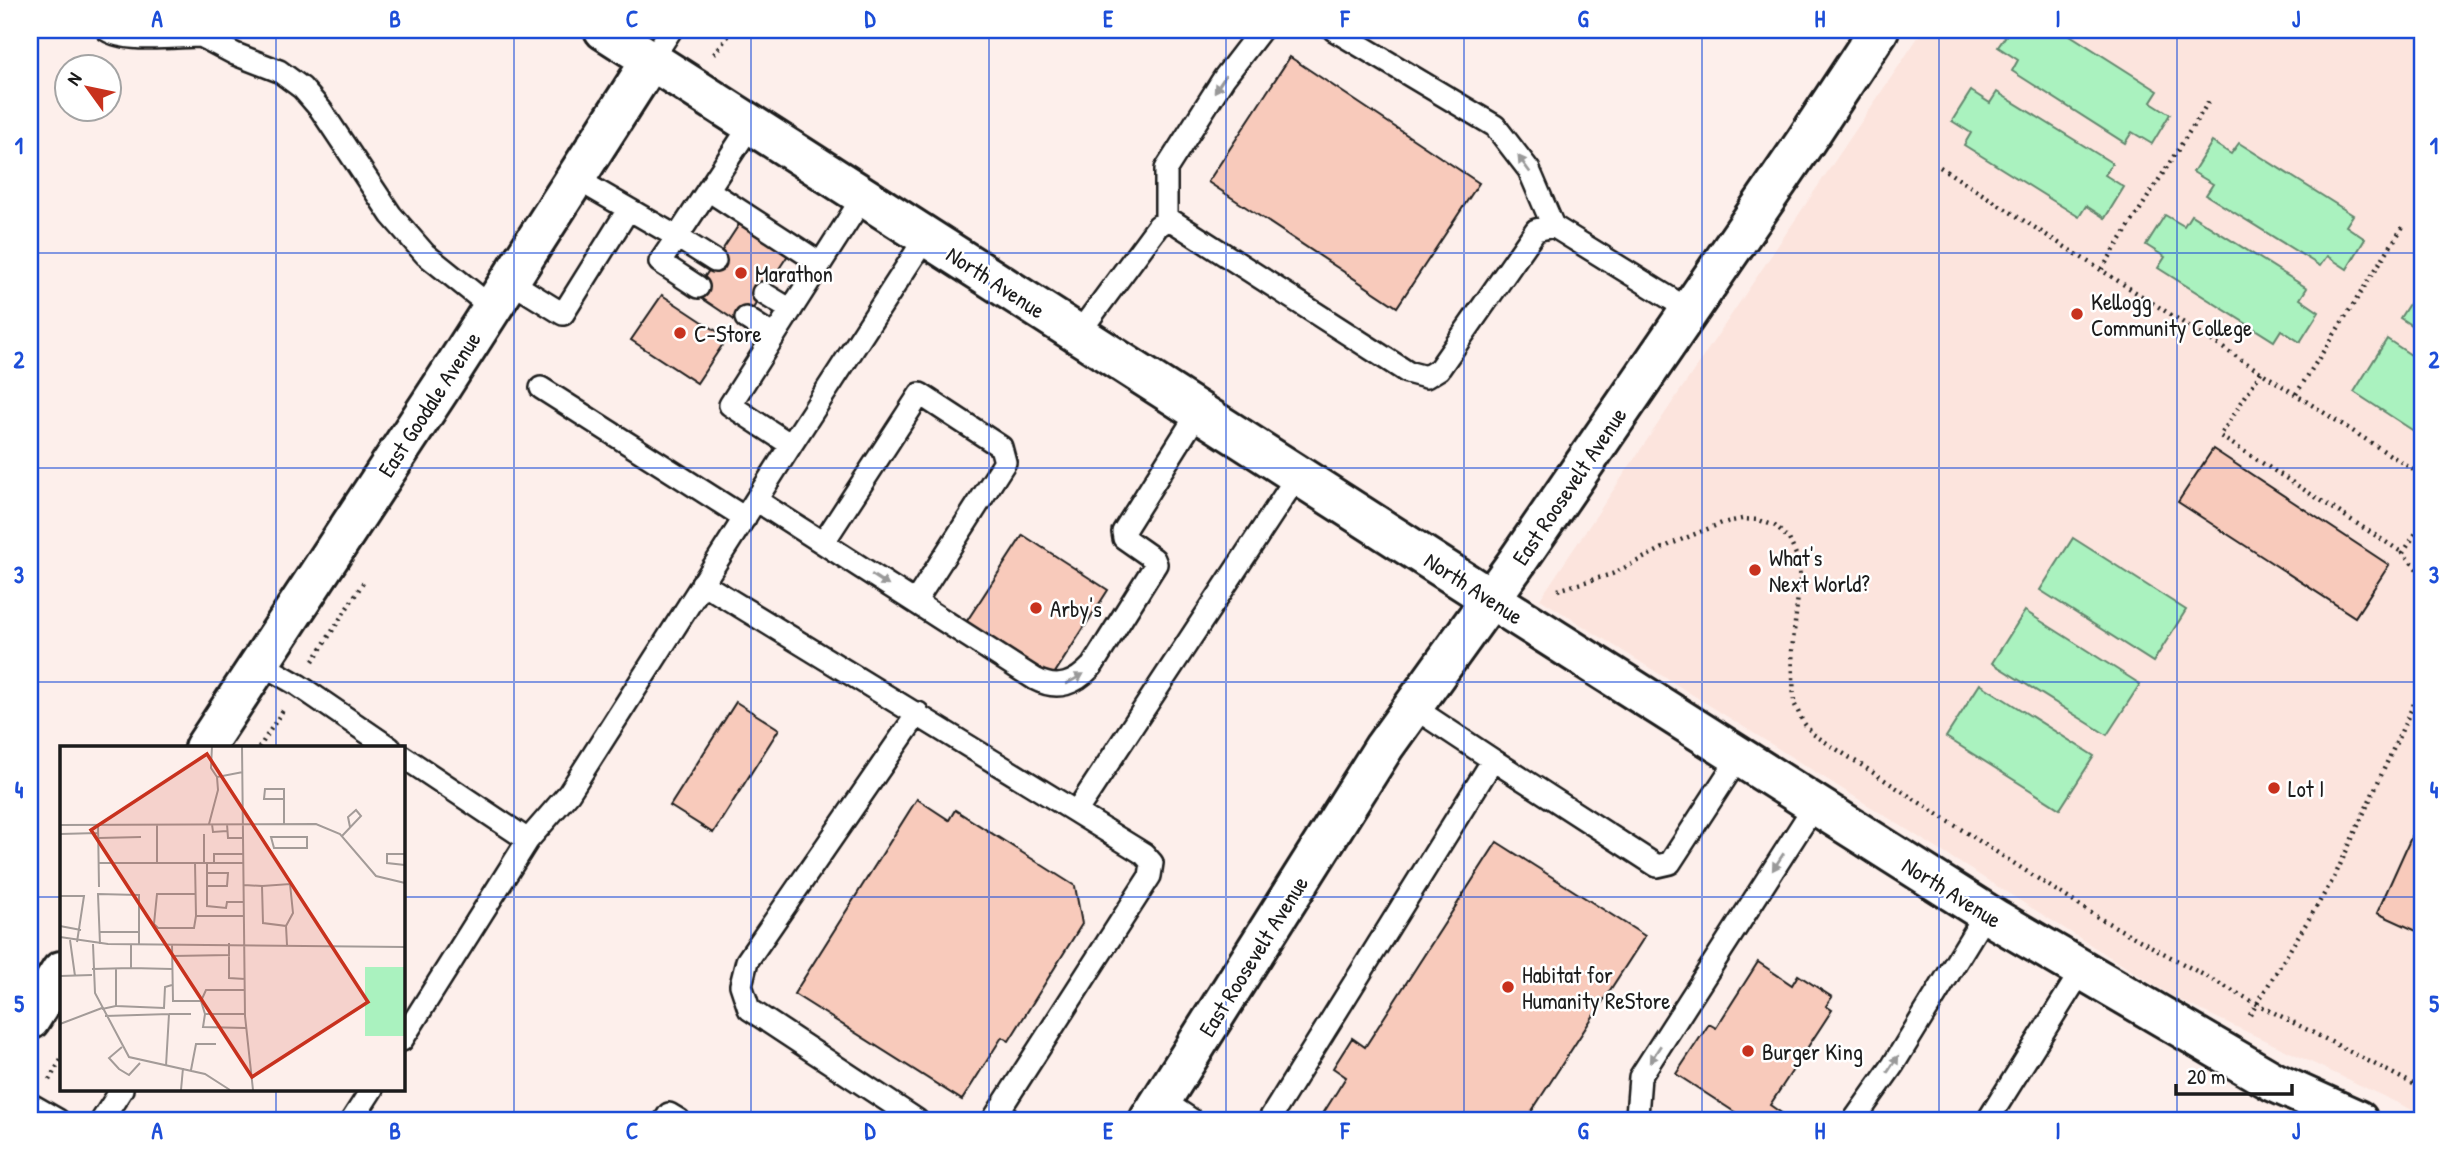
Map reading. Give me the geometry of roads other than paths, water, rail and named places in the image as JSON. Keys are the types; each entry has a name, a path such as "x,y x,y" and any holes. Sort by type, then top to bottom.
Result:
{"street":[{"name":"North Avenue","path":"604,30 662,44 701,93 752,123 863,197 1986,913 2274,1082 2358,1120"},
{"name":"East Roosevelt Avenue","path":"1168,1114 1384,747 1491,599 1879,30"},
{"name":"East Goodale Avenue","path":"205,746 442,386 662,44"},
{"path":"30,1020 60,973"}],"lane":[{"path":"107,30 129,36 202,33 235,54 279,71 302,88 321,110 391,215 425,254 500,293 563,314 628,210"},
{"path":"1166,221 1166,169 1224,78 1261,30"},
{"path":"1334,30 1494,126 1529,170 1553,226 1689,310"},
{"path":"698,287 660,262 752,123"},
{"path":"575,178 715,261"},
{"path":"708,190 820,264"},
{"path":"791,445 730,405 863,197"},
{"path":"1078,334 1157,226 1166,221 1174,222 1407,372 1426,377 1439,369 1536,230 1553,226"},
{"path":"404,1037 528,840 569,793 926,237"},
{"path":"763,293 791,310"},
{"path":"746,318 774,336"},
{"path":"541,388 751,509 823,543 1035,679 1057,687 1082,677 1092,666 1156,564 1154,559 1124,538 1123,532 1199,411"},
{"path":"823,543 920,394 1001,447 1005,462 915,602"},
{"path":"1076,811 1298,475"},
{"path":"702,583 1076,811 1144,854 1152,863 1150,876 993,1120"},
{"path":"258,662 298,685 389,746"},
{"path":"1413,706 1657,866 1670,863 1740,757"},
{"path":"917,1120 749,1009 741,985 747,961 918,713"},
{"path":"404,757 528,840"},
{"path":"1269,1120 1493,760"},
{"path":"1642,1120 1637,1115 1640,1077 1815,805"},
{"path":"1854,1120 1893,1065 1986,913"},
{"path":"1988,1120 2082,970"},
{"path":"103,1120 121,1090"},
{"path":"352,1120 371,1090"},
{"path":"30,1104 56,1120"},
{"path":"665,1120 669,1114 679,1120"}],"place":[{"name":"Marathon","path":"741,273"},
{"name":"Kellogg Community College","path":"2077,314"},
{"name":"C-Store","path":"680,333"},
{"name":"What's Next World?","path":"1755,570"},
{"name":"Arby's","path":"1036,608"},
{"name":"Lot I","path":"2274,788"},
{"name":"Habitat for Humanity ReStore","path":"1508,987"},
{"name":"Burger King","path":"1748,1051"}]}
